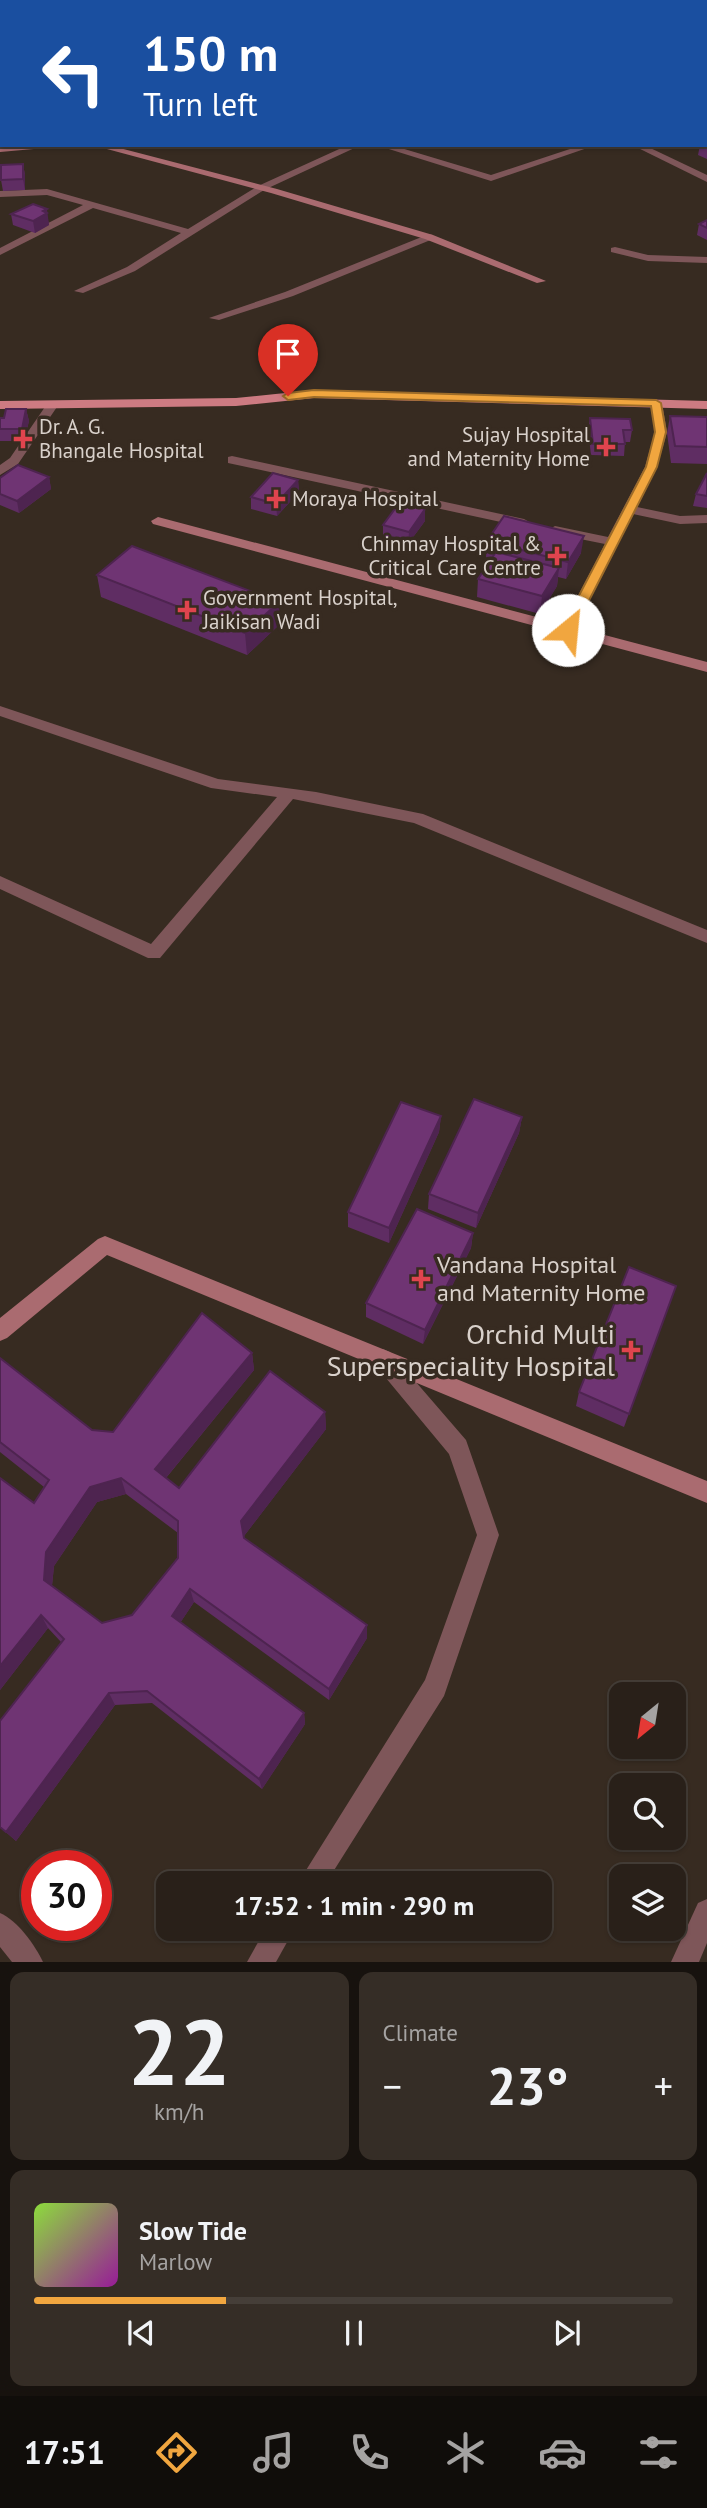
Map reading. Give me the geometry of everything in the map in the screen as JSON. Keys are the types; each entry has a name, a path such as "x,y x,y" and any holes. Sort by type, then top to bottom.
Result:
{"main road":[{"path":"0,405 236,402 314,394 707,405"}],"street":[{"path":"0,149 22,147"},
{"path":"104,147 261,188 429,237 541,281"},
{"path":"79,291 131,269 261,188 352,147"},
{"path":"387,147 491,178 586,147"},
{"path":"640,147 707,179"},
{"path":"0,194 47,192 191,233"},
{"path":"0,252 92,205"},
{"path":"215,318 289,294 429,237"},
{"path":"615,250 649,258 707,260"},
{"path":"568,630 651,467 661,432 656,403"},
{"path":"0,471 14,461 52,404"},
{"path":"232,460 613,542"},
{"path":"630,510 680,520 707,519"},
{"path":"158,521 707,667"},
{"path":"0,712 217,784 289,794 417,818 707,937"},
{"path":"0,882 154,953 289,794"},
{"path":"0,1331 105,1245 707,1492"},
{"path":"319,1871 435,1687 488,1535 458,1448 383,1359"},
{"path":"685,1962 707,1912"},
{"path":"0,1926 29,1962"},
{"path":"261,1962 274,1941"}],"building":[{"path":"23,164 23,179 1,180 1,165"},
{"path":"33,204 47,209 43,211 47,213 33,221 11,214"},
{"path":"707,220 707,228 699,224"},
{"path":"6,409 26,409 22,429 0,429 0,418 4,418"},
{"path":"670,416 707,417 707,447 675,446"},
{"path":"590,418 630,419 632,430 623,430 625,444 593,444"},
{"path":"18,465 49,477 17,501 0,494 0,478"},
{"path":"273,473 298,480 276,504 251,497"},
{"path":"707,473 707,496 696,494"},
{"path":"400,502 425,509 409,532 383,525"},
{"path":"504,516 584,536 568,562 487,541"},
{"path":"132,546 279,602 245,633 97,575"},
{"path":"496,552 559,568 542,596 478,579"},
{"path":"474,1099 522,1117 478,1213 429,1194"},
{"path":"401,1102 441,1116 389,1228 348,1212"},
{"path":"417,1209 473,1233 425,1330 366,1303"},
{"path":"629,1267 676,1286 629,1414 579,1392"},
{"path":"202,1313 252,1353 155,1469 179,1488 270,1371 325,1412 241,1521 244,1538 367,1625 329,1689 190,1589 172,1616 304,1713 259,1779 147,1691 109,1693 6,1832 0,1827 0,1721 64,1639 41,1615 0,1666 0,1478 34,1503 49,1480 0,1442 0,1358 92,1430 113,1432","holes":["121,1478 178,1521 178,1558 132,1615 102,1623 44,1580 46,1552 90,1487"]}],"place":[{"name":"Dr. A. G. Bhangale Hospital","path":"23,439"},
{"name":"Sujay Hospital and Maternity Home","path":"606,447"},
{"name":"Moraya Hospital","path":"276,499"},
{"name":"Chinmay Hospital & Critical Care Centre","path":"557,556"},
{"name":"Government Hospital, Jaikisan Wadi","path":"187,610"},
{"name":"Vandana Hospital and Maternity Home","path":"421,1279"},
{"name":"Orchid Multi Superspeciality Hospital","path":"631,1350"}],"route":[{"path":"288,396 314,394 656,403 661,432 651,467 568,630"}]}
